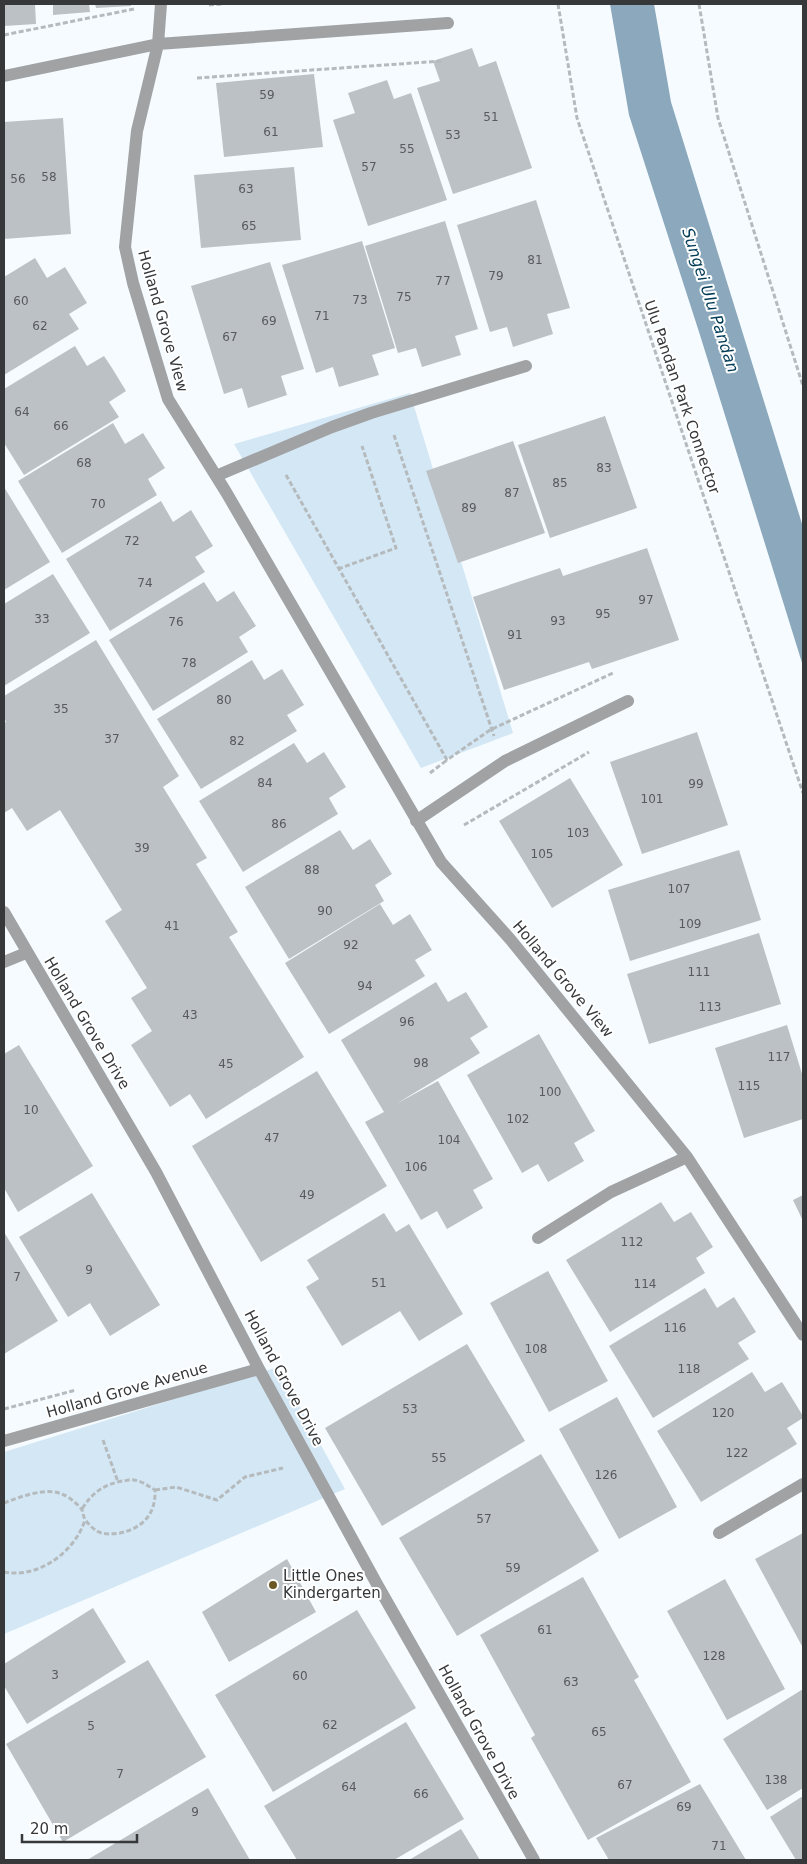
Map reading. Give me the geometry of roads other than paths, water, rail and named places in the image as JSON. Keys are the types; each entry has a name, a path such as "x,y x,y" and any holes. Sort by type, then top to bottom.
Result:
{"street":[{"name":"Holland Grove View","path":"161,4 158,44 137,131 125,247 135,292 168,399 216,476 441,862 510,939 687,1157 803,1335"},
{"path":"4,76 158,44 448,23"},
{"path":"216,476 332,427 371,413 526,366"},
{"path":"416,821 505,761 628,701"},
{"name":"Holland Grove Drive","path":"4,912 26,953 156,1172 259,1369 378,1586 534,1860"},
{"path":"4,962 26,953"},
{"path":"538,1238 612,1192 687,1157"},
{"name":"Holland Grove Avenue","path":"4,1441 259,1369"},
{"path":"719,1533 803,1484"}],"water":[{"name":"Sungei Ulu Pandan","path":"610,4 654,4 671,102 803,527 803,666 629,115"}],"place":[{"name":"Little Ones Kindergarten","path":"273,1585"}]}
